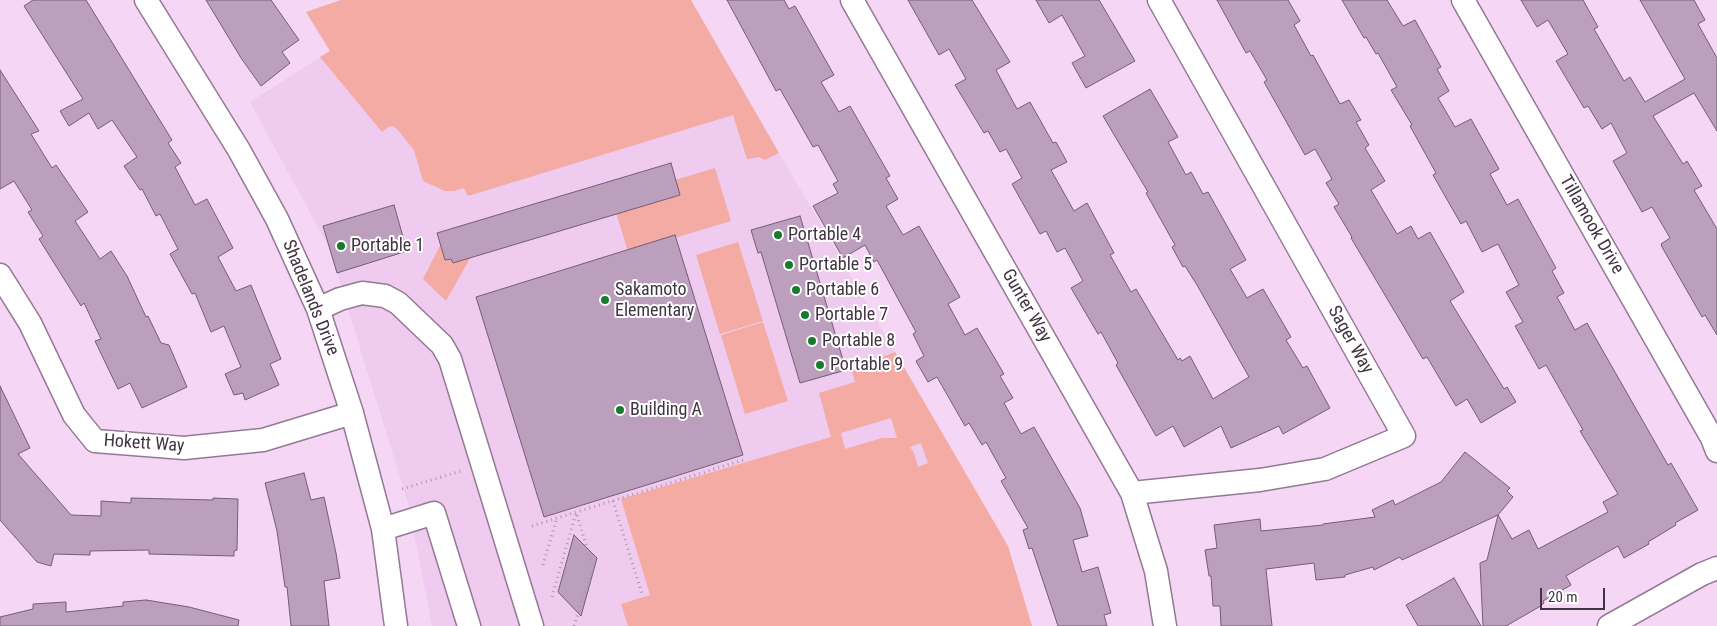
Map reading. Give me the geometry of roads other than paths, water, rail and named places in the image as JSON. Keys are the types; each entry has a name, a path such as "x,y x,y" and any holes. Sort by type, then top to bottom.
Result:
{"street":[{"name":"Shadelands Drive","path":"146,0 239,150 277,219 318,309 352,413 383,529 396,626"},
{"name":"Gunter Way","path":"852,0 1132,493 1156,571 1165,626"},
{"name":"Sager Way","path":"1132,493 1260,480 1325,469 1404,436 1159,0"},
{"name":"Tillamook Drive","path":"1463,0 1712,438 1717,451"},
{"name":"Hokett Way","path":"0,275 30,323 74,415 95,441 184,448 264,440 352,413"},
{"path":"318,309 340,299 362,293 385,296 398,303 442,345 450,359 532,626"},
{"path":"383,529 434,513 469,626"},
{"path":"1609,626 1702,574 1717,568"}],"place":[{"name":"Portable 4","path":"778,235"},
{"name":"Portable 1","path":"341,246"},
{"name":"Portable 5","path":"789,265"},
{"name":"Portable 6","path":"796,290"},
{"name":"Sakamoto Elementary","path":"605,300"},
{"name":"Portable 7","path":"805,315"},
{"name":"Portable 8","path":"812,341"},
{"name":"Portable 9","path":"820,365"},
{"name":"Building A","path":"620,410"}]}
